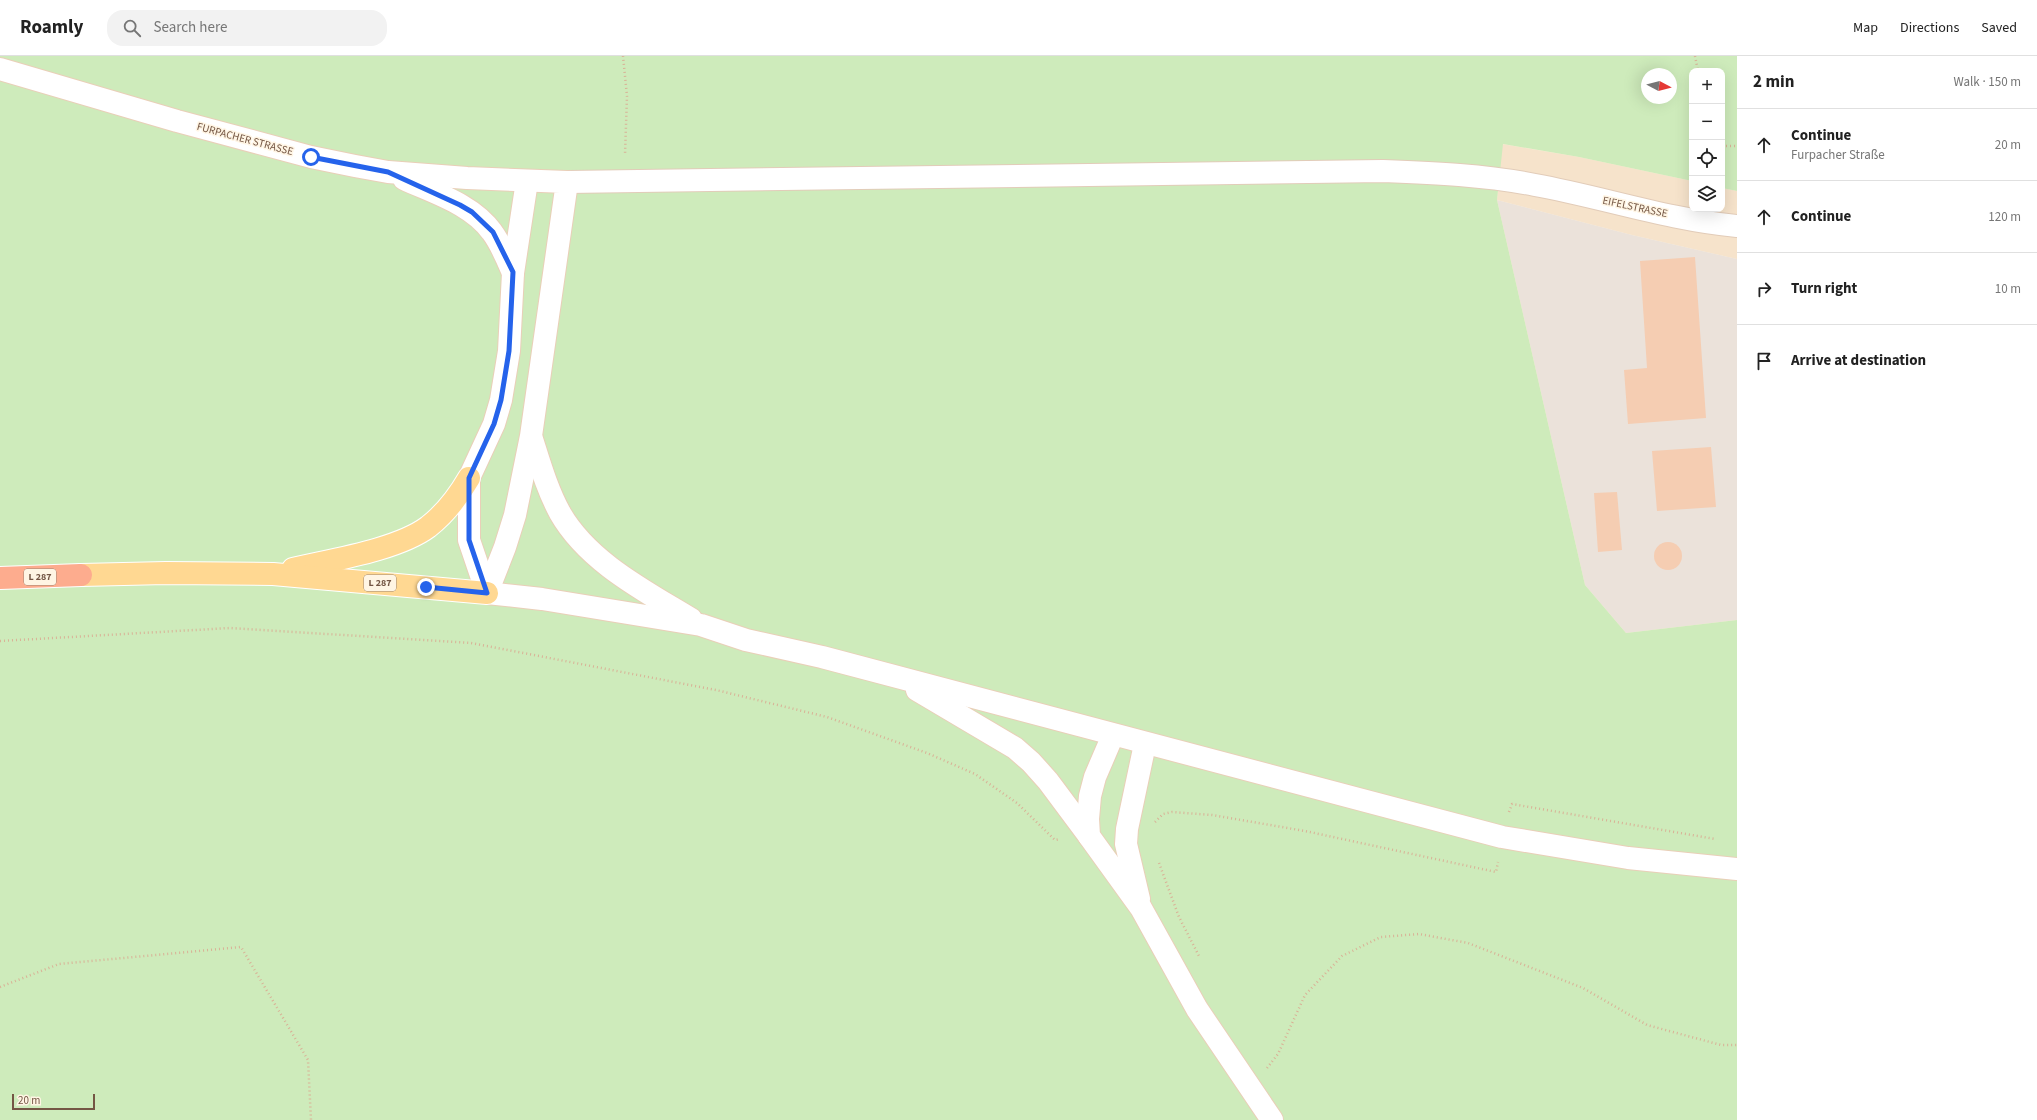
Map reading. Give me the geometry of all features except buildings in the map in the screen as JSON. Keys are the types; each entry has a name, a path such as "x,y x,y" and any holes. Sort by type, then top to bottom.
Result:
{"highway":[{"name":"L 287","path":"0,578 81,575"}],"main road":[{"name":"FURPACHER STRASSE","path":"0,69 250,141 311,157 388,172 527,181 622,182"},
{"name":"EIFELSTRASSE","path":"622,182 1383,171 1462,174 1534,184 1642,209 1737,226"},
{"path":"388,172 438,194 472,212 493,232 513,272"},
{"path":"273,574 380,548 427,528 443,515 457,499 469,478 494,424 501,400 509,351 513,272 527,181"},
{"path":"487,593 505,547 515,515 532,436 567,182"},
{"path":"532,436 548,489 561,514 578,536 598,556 621,574 701,625"},
{"path":"469,478 469,540 487,593"},
{"name":"L 287","path":"81,575 166,573 273,574 549,600 701,625 746,640 896,677 1145,744 1502,837 1628,858 1737,869"},
{"path":"896,677 1015,748 1031,762 1048,781 1141,908 1197,1009 1272,1120"},
{"path":"1089,836 1088,818 1090,796 1095,777 1113,735"},
{"path":"1141,908 1126,844 1127,829 1145,744"}],"path":[{"path":"622,182 627,96 623,56"},
{"path":"1695,56 1697,68"},
{"path":"1725,146 1737,146"},
{"path":"0,641 230,628 471,643 716,690 827,717 927,753 975,774 1017,803 1055,840 1089,836"},
{"path":"1157,860 1180,917 1200,959"},
{"path":"1248,1085 1264,1072 1278,1054 1305,995 1342,956 1381,937 1419,934 1468,944 1583,988 1646,1025 1721,1045 1737,1045"},
{"path":"0,987 59,964 240,947 308,1060 311,1120"}],"shaded area":[{"path":"1502,144 1579,157 1689,180 1689,212 1725,212 1725,189 1737,191 1737,259 1632,235 1497,200"},
{"path":"1497,200 1632,235 1737,259 1737,620 1626,633 1585,585"}],"green space":[{"path":"0,56 1737,56 1737,191 1725,189 1725,68 1689,68 1689,180 1579,157 1503,144 1497,200 1585,585 1626,633 1737,620 1737,1120 0,1120"}],"route":[{"path":"311,157 388,172 460,205 472,212 493,232 513,272 509,351 501,400 494,424 469,478 469,540 487,593 426,587"}]}
